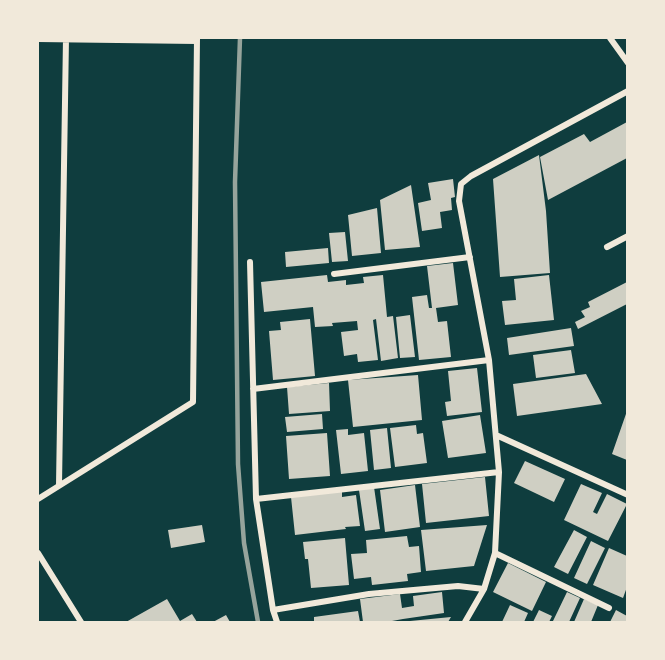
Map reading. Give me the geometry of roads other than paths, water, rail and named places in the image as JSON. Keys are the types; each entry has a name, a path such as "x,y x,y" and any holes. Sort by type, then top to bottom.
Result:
{"street":[{"path":"59,485 66,38"},
{"path":"610,38 627,63"},
{"path":"38,39 197,39 193,402 38,499"},
{"path":"465,622 484,589 495,553 499,472 489,360 459,201 461,184 471,176 627,92"},
{"path":"607,247 627,237"},
{"path":"334,274 470,257"},
{"path":"250,262 256,500 273,610 277,622"},
{"path":"254,389 489,360"},
{"path":"496,435 627,495"},
{"path":"256,500 499,472"},
{"path":"38,553 81,622"},
{"path":"495,553 609,608"},
{"path":"273,610 369,594 458,586 484,589"}],"railway":[{"path":"240,38 235,182 238,464 244,543 258,622"}]}
